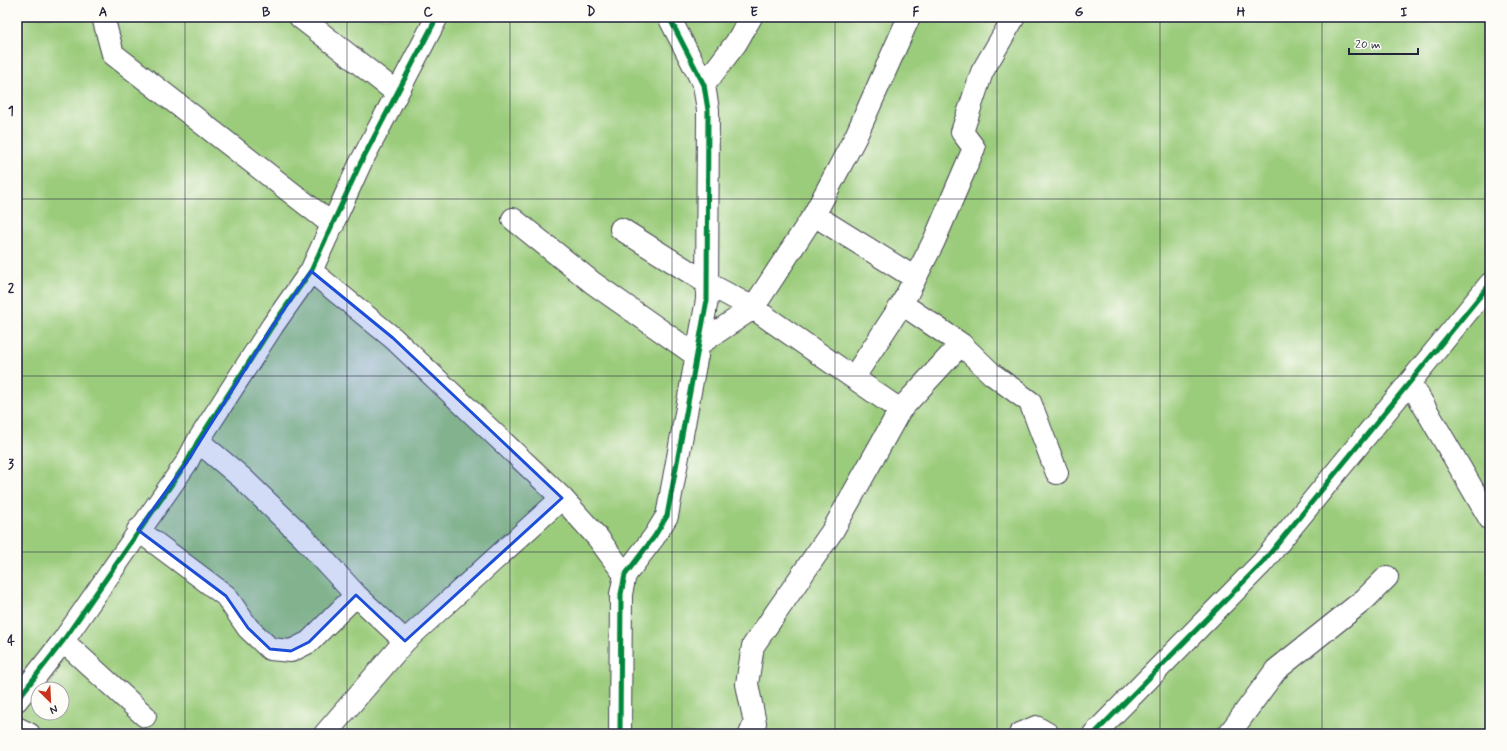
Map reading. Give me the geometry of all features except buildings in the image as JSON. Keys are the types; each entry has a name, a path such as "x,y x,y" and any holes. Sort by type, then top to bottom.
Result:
{"street":[{"path":"103,17 113,54 333,225"},
{"path":"300,17 396,92"},
{"path":"17,700 63,641 138,530 187,462 198,441 273,325 311,271 360,164 396,92 437,17"},
{"path":"620,734 621,594 625,575 654,537 667,516 707,300 708,110 704,85 669,17"},
{"path":"704,85 736,43 751,17"},
{"path":"698,350 753,308 814,215 856,136 909,17"},
{"path":"854,377 902,304 934,241 974,148 962,132 982,72 1014,17"},
{"path":"814,215 915,278"},
{"path":"513,219 593,283 698,350"},
{"path":"621,229 707,283 753,308 900,410"},
{"path":"311,271 393,338 562,498 598,538 625,575"},
{"path":"1094,734 1262,563 1490,284"},
{"path":"902,304 961,344 992,374 1030,402 1057,473"},
{"path":"750,734 755,723 747,684 754,646 833,530 900,410 961,344"},
{"path":"1410,382 1490,519"},
{"path":"198,441 242,478 264,499 303,537 356,595 405,641"},
{"path":"326,734 405,641 562,498"},
{"path":"138,530 226,596 248,628 270,648 291,651 310,642 356,595"},
{"path":"1229,734 1276,670 1365,599 1387,577"},
{"path":"63,641 145,716"},
{"path":"1020,734 1036,727 1048,734"},
{"path":"17,728 29,734"}],"highlighted area":[{"path":"311,271 393,338 562,498 405,641 356,595 309,642 291,651 270,649 248,628 226,596 138,530 187,462 273,325"}],"green space":[{"path":"17,17 1490,17 1490,734 17,734"}],"cycle path":[{"path":"17,700 63,641 187,462 198,441 273,325 311,271 360,164 437,17"},
{"path":"620,734 621,594 625,575 654,537 667,516 707,300 708,110 704,85 669,17"},
{"path":"1094,734 1262,563 1490,284"}]}
